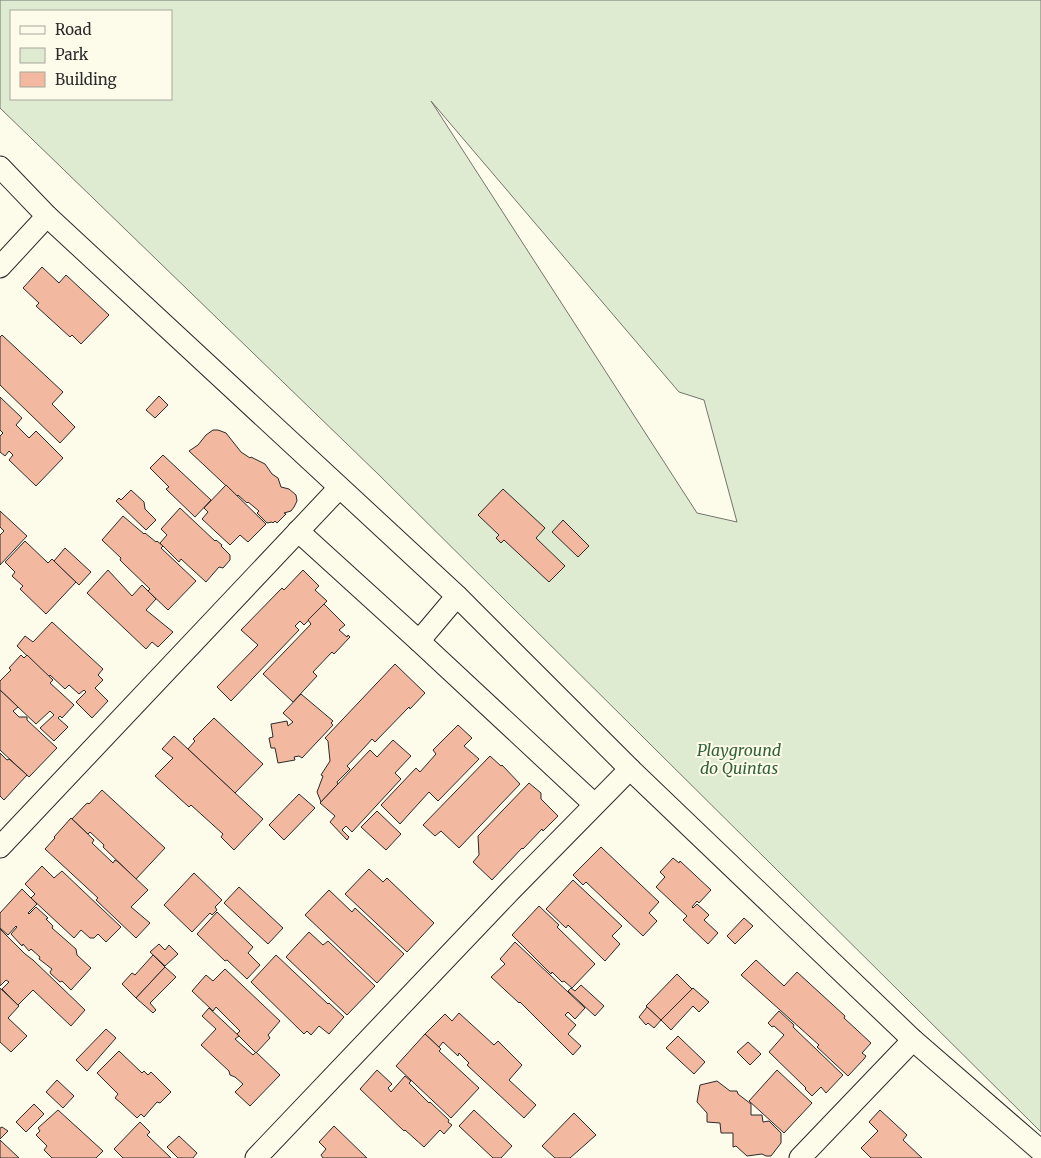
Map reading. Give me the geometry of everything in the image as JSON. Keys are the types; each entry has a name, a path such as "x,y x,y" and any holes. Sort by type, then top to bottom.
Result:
{"street":[{"path":"0,166 47,216 457,596 630,769 913,1040 1041,1150"},
{"path":"0,267 47,216"},
{"path":"0,847 339,488"},
{"path":"298,531 594,804"},
{"path":"419,641 457,596"},
{"path":"256,1158 594,804 630,769"},
{"path":"800,1158 913,1040"}],"green space":[{"name":"Playground do Quintas","path":"0,0 1041,0 1041,1132 378,474 0,108","holes":["431,101 679,392 704,400 737,522 697,513"]}],"building":[{"path":"42,267 59,283 66,275 109,315 81,344 72,335 70,337 36,306 39,303 23,288"},
{"path":"2,335 63,392 52,404 75,427 60,443 0,385 0,337"},
{"path":"159,396 168,405 155,418 146,410"},
{"path":"0,397 22,418 16,425 29,438 36,431 63,458 36,486 9,460 13,455 9,451 5,456 0,452 0,436 3,433 0,430"},
{"path":"213,430 226,433 241,452 265,464 272,474 278,478 281,487 289,489 296,495 297,501 294,507 291,511 284,513 286,514 277,523 275,521 267,523 257,513 259,511 237,496 189,451"},
{"path":"163,455 211,500 195,517 166,489 169,487 150,468"},
{"path":"226,485 266,524 248,542 240,535 230,545 202,519 208,512 204,508"},
{"path":"503,489 545,528 536,538 565,566 549,582 504,540 501,543 496,538 499,535 478,515"},
{"path":"131,490 144,502 145,509 156,520 146,530 116,501 119,498 121,500"},
{"path":"180,508 215,541 222,545 230,555 230,560 223,568 219,567 206,582 181,559 179,562 160,543 167,535 161,529"},
{"path":"0,511 27,536 0,565 0,535 4,531 0,527"},
{"path":"123,516 144,534 163,546 161,548 196,581 168,610 148,591 150,589 102,540"},
{"path":"563,520 589,546 578,557 552,532"},
{"path":"25,541 48,563 52,559 76,582 46,614 20,589 23,586 12,576 15,572 5,562"},
{"path":"65,548 91,572 79,585 54,561"},
{"path":"108,570 132,596 142,585 156,599 146,610 173,632 158,647 152,642 146,649 87,593"},
{"path":"303,570 319,586 315,590 327,601 304,625 300,621 295,626 299,630 231,701 217,687 258,645 241,630 282,588 284,590"},
{"path":"324,604 345,625 339,630 347,637 348,635 350,637 313,672 317,676 293,702 263,674 311,624 308,620"},
{"path":"52,622 103,669 98,675 103,680 95,688 108,701 92,718 76,702 86,692 84,690 79,694 69,685 65,689 50,675 49,677 17,646 25,636 33,642"},
{"path":"21,655 24,658 27,655 53,680 50,683 74,705 62,718 60,716 58,718 68,727 54,741 40,728 54,715 50,711 36,724 0,690 0,681 11,670 9,668"},
{"path":"395,664 425,693 375,742 372,739 347,766 350,769 321,802 317,792 323,776 321,775 330,761 328,741 325,738"},
{"path":"0,690 18,707 13,711 19,717 27,717 27,720 57,748 29,777 0,750"},
{"path":"301,694 333,721 331,723 333,725 302,758 299,756 294,757 295,760 278,763 275,748 271,748 269,738 273,737 271,724 287,721 288,726 293,722 283,713"},
{"path":"214,718 263,764 235,793 188,749 195,741 193,739"},
{"path":"458,725 472,738 464,746 479,759 438,801 429,792 400,824 381,805 416,768 420,772 436,754 433,750"},
{"path":"174,736 263,819 234,850 221,837 223,834 191,805 189,807 155,776 173,758 162,749"},
{"path":"393,740 411,756 395,773 401,779 352,832 346,826 342,830 349,837 347,840 330,822 335,816 320,803 370,750 377,757"},
{"path":"0,753 27,775 4,800 0,796"},
{"path":"490,756 502,765 520,784 459,848 441,831 435,836 423,825"},
{"path":"529,783 541,793 541,799 558,816 522,848 492,880 473,862 479,855 478,836"},
{"path":"102,790 165,848 136,879 103,847 104,845 90,832 88,834 72,819"},
{"path":"299,794 315,808 284,840 269,825"},
{"path":"377,811 401,834 386,850 361,827"},
{"path":"71,818 94,840 92,843 113,863 115,860 117,861 148,890 131,907 150,923 136,938 96,900 98,898 45,849"},
{"path":"601,847 659,902 649,913 657,921 643,936 586,882 583,885 573,875"},
{"path":"673,858 679,863 680,861 711,890 699,903 697,901 692,907 697,904 709,915 704,920 718,933 708,944 683,920 687,916 656,887 665,877 660,872"},
{"path":"42,866 54,878 62,871 121,927 106,942 98,934 94,938 90,938 81,930 74,938 31,898 35,894 25,884"},
{"path":"369,869 383,882 387,878 434,923 407,952 345,894"},
{"path":"194,873 222,900 215,907 217,910 212,915 210,913 192,932 164,905"},
{"path":"573,880 622,926 612,936 620,944 605,961 568,925 566,928 546,909"},
{"path":"239,887 283,928 268,944 224,903"},
{"path":"22,889 37,904 28,913 36,907 48,918 46,919 53,926 52,928 76,949 77,955 91,968 71,990 51,974 52,969 39,959 40,957 31,949 29,951 23,944 22,946 11,934 16,926 8,935 0,928 0,913"},
{"path":"329,890 352,912 355,908 404,954 377,983 305,915"},
{"path":"539,906 559,925 557,927 595,964 572,988 564,981 562,982 552,972 551,974 512,935"},
{"path":"217,912 253,947 248,953 260,965 247,979 197,934"},
{"path":"744,918 753,926 735,944 727,936"},
{"path":"0,929 85,1010 71,1026 33,990 18,1005 2,989 9,982 6,980 0,986"},
{"path":"309,932 323,945 328,941 375,986 347,1015 286,957"},
{"path":"515,942 585,1008 575,1019 568,1012 565,1015 576,1025 568,1034 581,1046 573,1055 520,1002 491,977 505,964 500,959"},
{"path":"159,944 165,950 169,945 178,954 165,966 150,952"},
{"path":"153,955 165,967 136,998 122,984 132,973 135,975"},
{"path":"276,955 344,1017 329,1034 319,1026 311,1035 307,1031 304,1034 251,982"},
{"path":"756,960 784,986 797,972 871,1043 862,1053 866,1056 864,1059 848,1076 817,1047 819,1045 741,975"},
{"path":"165,967 176,977 150,1003 156,1010 153,1013 136,998"},
{"path":"225,969 280,1021 268,1035 270,1038 256,1053 237,1034 240,1031 216,1007 213,1011 192,991 206,975 213,981"},
{"path":"677,974 692,989 661,1020 646,1006"},
{"path":"581,985 604,1006 595,1016 568,991 571,988 575,991"},
{"path":"0,988 19,1006 8,1018 27,1036 11,1052 0,1042"},
{"path":"693,988 709,1002 699,1012 693,1006 671,1030 661,1020"},
{"path":"647,1007 661,1020 654,1028 648,1023 646,1025 639,1017"},
{"path":"209,1008 239,1036 235,1039 253,1055 256,1052 280,1075 250,1106 235,1092 243,1084 230,1075 229,1071 201,1045 216,1029 202,1016"},
{"path":"779,1011 843,1075 826,1093 821,1087 812,1096 769,1052 784,1035 768,1023"},
{"path":"459,1013 494,1045 498,1041 522,1065 509,1080 536,1105 524,1118 467,1065 469,1063 459,1053 458,1056 443,1042 439,1047 425,1034 445,1014 452,1021"},
{"path":"106,1029 116,1038 87,1071 76,1060"},
{"path":"425,1034 441,1049 439,1051 479,1088 451,1118 396,1066"},
{"path":"678,1036 705,1062 694,1074 666,1048"},
{"path":"748,1042 761,1054 750,1065 737,1052"},
{"path":"119,1051 142,1073 144,1071 148,1075 151,1072 171,1092 160,1103 157,1102 144,1117 141,1114 137,1118 115,1098 118,1094 97,1073"},
{"path":"377,1070 392,1084 388,1088 391,1092 405,1076 411,1081 409,1083 452,1125 444,1134 440,1130 424,1147 404,1131 360,1089"},
{"path":"777,1070 812,1103 784,1133 749,1101"},
{"path":"57,1080 74,1096 63,1108 46,1092"},
{"path":"717,1081 730,1091 737,1091 738,1094 751,1104 751,1115 762,1115 763,1122 769,1121 781,1133 781,1143 771,1156 762,1154 747,1156 736,1146 733,1147 733,1133 721,1133 720,1123 707,1122 707,1113 697,1102 700,1085"},
{"path":"34,1104 44,1114 26,1132 16,1122"},
{"path":"58,1110 103,1151 96,1158 52,1158 44,1150 47,1146 36,1135 40,1131 38,1128"},
{"path":"474,1110 512,1146 501,1158 493,1158 459,1126"},
{"path":"880,1110 907,1135 903,1140 922,1158 871,1158 861,1148 878,1131 869,1122"},
{"path":"574,1113 596,1135 570,1158 555,1158 542,1146"},
{"path":"140,1122 150,1132 147,1135 171,1158 123,1158 114,1149"},
{"path":"334,1126 367,1158 323,1158 321,1155 326,1149 319,1142"},
{"path":"2,1127 8,1131 0,1139 0,1128"},
{"path":"179,1136 197,1153 193,1158 178,1158 167,1147"},
{"path":"0,1140 19,1158 0,1158"}]}
